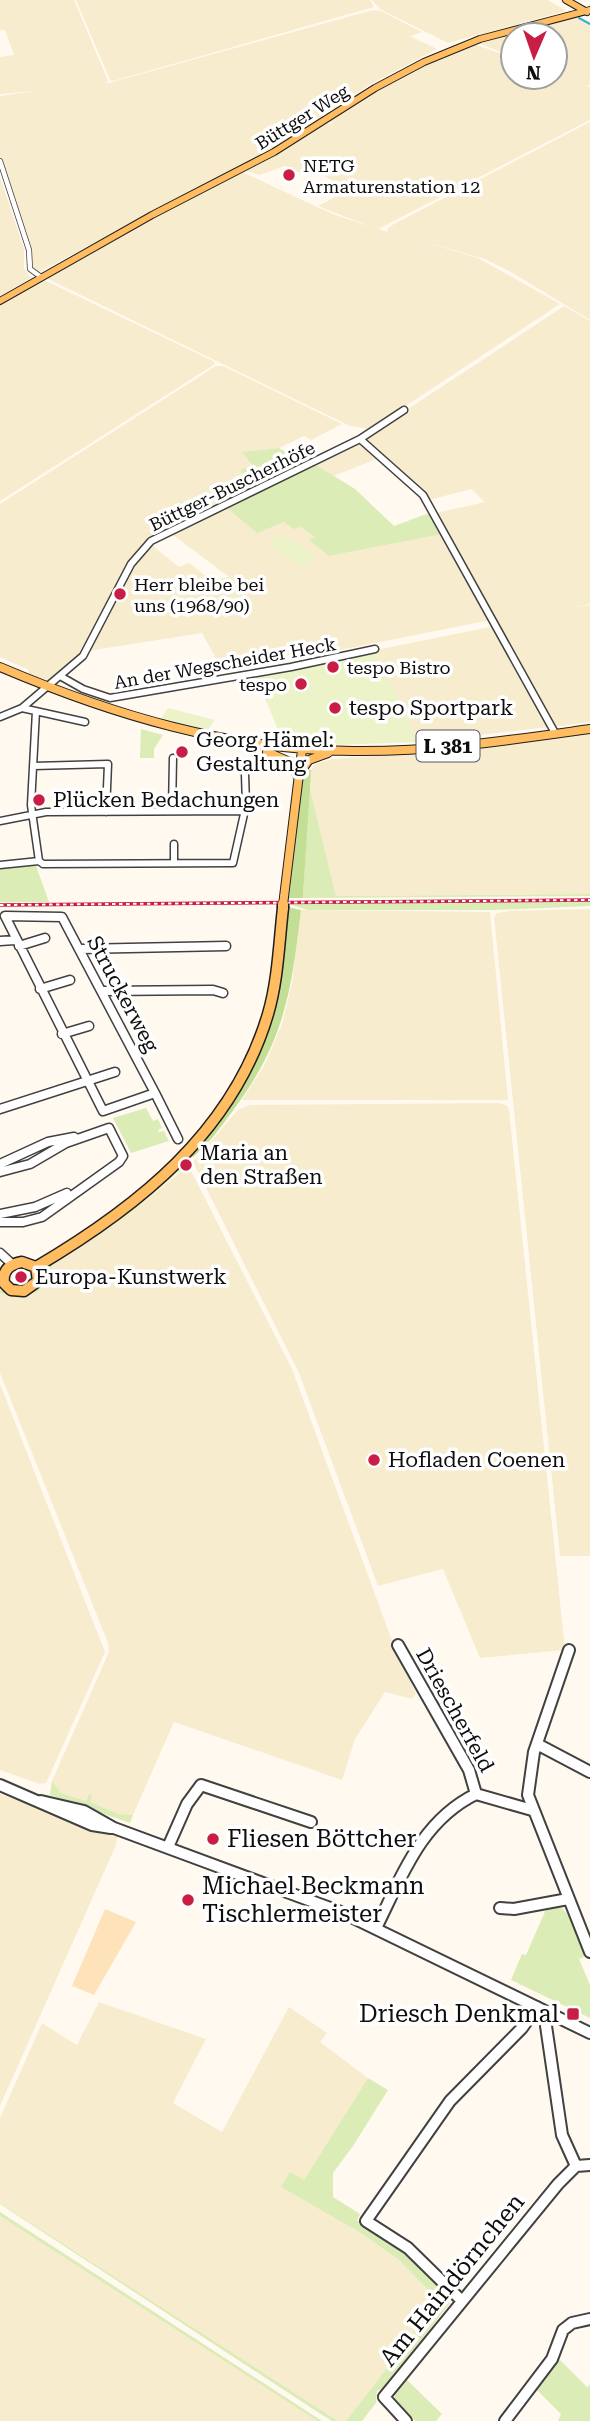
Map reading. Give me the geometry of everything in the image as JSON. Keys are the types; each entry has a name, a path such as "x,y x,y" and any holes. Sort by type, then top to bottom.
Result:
{"main road":[{"path":"566,0 588,12"},
{"path":"566,0 575,9 569,16"},
{"name":"Büttger Weg","path":"0,300 152,215 274,152 370,91 424,62 488,37 588,12"},
{"name":"L 381","path":"0,667 46,688 142,721 240,744 290,761 296,767 298,782"},
{"name":"L 381","path":"240,744 302,750 422,749 554,731 590,729"},
{"path":"36,1267 103,1226 152,1189 193,1148 221,1114 246,1071 266,1021 273,992 302,750"},
{"name":"L 381","path":"298,782 309,760 322,754 340,751"},
{"path":"22,1262 36,1267 39,1276 30,1289 17,1291 2,1283 5,1270 12,1264 22,1262"}],"street":[{"path":"0,161 29,250 30,269 41,277"},
{"name":"Büttger-Buscherhöfe","path":"60,676 84,654 131,564 150,542 360,439 404,410"},
{"path":"360,439 424,495 554,731"},
{"name":"An der Wegscheider Heck","path":"60,676 92,693 110,698 291,667 375,649"},
{"path":"0,718 22,708 60,676"},
{"path":"22,708 85,722"},
{"path":"36,711 32,815 39,861"},
{"path":"172,811 173,758"},
{"path":"33,766 108,764 106,812"},
{"path":"0,865 39,861 43,864 233,863 245,811 245,774"},
{"path":"0,821 46,812 245,811"},
{"path":"174,844 174,863"},
{"name":"Struckerweg","path":"17,943 5,916 62,916 178,1139"},
{"path":"0,941 17,943 46,938"},
{"path":"17,943 103,1111 156,1093"},
{"path":"80,949 226,946"},
{"path":"40,989 70,980"},
{"path":"102,990 214,990 223,993"},
{"path":"62,1034 89,1026"},
{"path":"0,1109 115,1072"},
{"path":"0,1172 30,1164 66,1143 109,1128 123,1158 38,1219 0,1222"},
{"path":"0,1164 55,1140 91,1134"},
{"path":"0,1214 39,1206 86,1184"},
{"path":"0,1253 12,1264"},
{"name":"Driescherfeld","path":"398,1646 469,1770 476,1794"},
{"path":"569,1650 537,1744 527,1787 532,1810 590,1952"},
{"path":"537,1744 590,1772"},
{"path":"0,1785 92,1825 114,1828 168,1847 278,1887 376,1928 590,2033"},
{"path":"168,1847 187,1804 201,1785 311,1822"},
{"name":"Driescherfeld","path":"376,1928 426,1836 446,1814 476,1794 532,1810"},
{"path":"500,1908 514,1909 568,1899"},
{"path":"542,2010 562,2135 576,2166 590,2165"},
{"path":"461,2300 408,2248 366,2221 436,2117 472,2075 542,2010"},
{"name":"Am Haindörnchen","path":"406,2421 384,2397 461,2300 576,2166"},
{"path":"505,2421 552,2359 564,2330 572,2323 590,2319"}],"shaded area":[{"path":"0,0 74,0 108,81 105,84 373,10 381,11 422,32 410,36 437,49 369,85 270,150 39,272 33,268 31,249 0,156 0,96 36,91 0,94 0,57 14,55 5,30 0,30"},
{"path":"76,0 370,0 374,7 113,81 110,80"},
{"path":"372,0 548,0 566,11 529,21 499,21 499,29 448,43 380,9"},
{"path":"574,16 590,25 590,85 587,86 590,87 590,120 378,229 388,232 387,229 394,224 590,122 590,320 485,259 408,237 478,258 560,304 371,429 350,426 46,278 154,215 240,171 330,213 374,228 318,206 349,190 314,170 303,174 285,166 259,175 245,170 324,123 333,124 328,120 404,74 474,44 499,53 499,91 569,91 569,21 555,21"},
{"path":"499,36 499,51 476,42"},
{"path":"0,177 24,249 24,268 31,278 0,296"},
{"path":"44,280 215,364 0,501 0,303"},
{"path":"564,306 590,321 590,604 567,609 590,605 590,722 554,727 436,513 485,502 471,489 429,500 424,492 364,438"},
{"path":"216,366 223,366 342,424 311,440 304,436 279,448 243,452 252,466 240,470 245,475 258,470 270,481 222,504 206,494 216,503 216,507 138,552 84,651 50,681 29,674 29,670 0,657 0,504"},
{"path":"359,442 381,457 334,476 313,463"},
{"path":"224,506 301,527 315,537 310,540 329,556 443,534 491,620 224,673 202,633 88,651 132,564 150,544 179,567 189,563 211,580 229,577 169,532"},
{"path":"495,626 550,727 418,742 376,650"},
{"path":"590,732 590,894 336,896 309,785 311,770 315,764 333,759 417,753"},
{"path":"590,909 590,1556 560,1556 494,917 497,913 510,911"},
{"path":"301,910 490,912 508,1100 242,1100 264,1066 282,1024 292,983"},
{"path":"499,1103 507,1106 509,1110 565,1650 480,1658 443,1569 378,1586 299,1373 193,1162 238,1110 249,1105"},
{"path":"184,1169 191,1171 292,1369 394,1646 416,1694 412,1699 385,1692 355,1739 342,1780 174,1722 133,1815 119,1814 89,1802 92,1795 89,1794 86,1801 61,1793 52,1781 109,1652 108,1643 0,1373 0,1293 21,1298 39,1291 54,1264 133,1211"},
{"path":"0,1384 105,1652 46,1783 40,1784 0,1770"},
{"path":"0,1794 117,1836 116,1845 0,2106"},
{"path":"99,2002 206,2039 173,2103 222,2132 289,2007 327,2033 320,2042 368,2078 304,2180 281,2187 359,2232 399,2260 439,2301 346,2421 338,2421 0,2203 0,2118 42,2023 77,2045"},
{"path":"0,2216 317,2421 0,2421"}],"green space":[{"path":"279,448 305,464 270,481 258,470 244,475 240,470 252,465 242,452"},
{"path":"313,463 355,489 394,526 432,512 443,534 329,556 309,540 315,537 301,527 294,529 284,522 257,533 226,507"},
{"path":"283,535 313,554 312,562 298,565 271,545 274,539"},
{"name":"tespo Sportpark","path":"376,650 418,742 333,745 283,742 255,674"},
{"path":"168,708 215,720 208,730 161,718"},
{"path":"141,729 163,735 154,749 154,758 140,758"},
{"path":"306,769 311,770 303,898 289,898 302,780"},
{"path":"309,785 336,896 590,896 303,898"},
{"path":"35,863 49,902 0,902 0,867"},
{"path":"590,902 590,906 493,910 308,910 288,904"},
{"path":"288,907 301,910 288,993 274,1040 232,1112 214,1136 193,1157 191,1155 236,1096 262,1040 278,979"},
{"path":"146,1108 153,1121 158,1119 162,1128 159,1132 164,1131 169,1141 131,1153 113,1118"},
{"path":"183,1163 191,1171 179,1171 133,1211 54,1264 39,1291 21,1298 0,1293 0,1290 25,1294 35,1290 42,1281 46,1268 54,1261 108,1226"},
{"path":"52,1781 61,1793 86,1801 89,1794 92,1795 90,1802 119,1814 133,1815 130,1823 50,1795"},
{"path":"547,1907 562,1908 570,1917 586,1956 579,1959 590,1985 590,2018 511,1980 522,1954 526,1955"},
{"path":"368,2078 388,2090 333,2173 333,2197 360,2214 357,2220 402,2247 448,2294 450,2303 384,2388 377,2391 376,2403 362,2421 346,2421 439,2301 399,2260 359,2232 281,2187 290,2172 304,2180"},
{"path":"0,2204 338,2421 332,2421 313,2409"},
{"path":"0,2212 322,2421 317,2421 0,2216"},
{"path":"557,2357 587,2387 590,2385 590,2421 558,2421 561,2414 534,2387"},
{"path":"405,2378 442,2414 436,2421 415,2421 395,2400 395,2390"}],"sand":[{"path":"105,1909 136,1922 94,1995 72,1986"}],"waterway":[{"path":"579,18 590,24"}],"railway":[{"path":"0,905 590,900"}],"place":[{"name":"NETG Armaturenstation 12","path":"289,175"},
{"name":"Herr bleibe bei uns (1968/90)","path":"120,594"},
{"name":"tespo Bistro","path":"333,667"},
{"name":"tespo","path":"301,684"},
{"name":"tespo Sportpark","path":"335,708"},
{"name":"Georg Hämel: Gestaltung","path":"182,752"},
{"name":"Plücken Bedachungen","path":"39,800"},
{"name":"Maria an den Straßen","path":"186,1165"},
{"name":"Europa-Kunstwerk","path":"21,1277"},
{"name":"Hofladen Coenen","path":"374,1460"},
{"name":"Fliesen Böttcher","path":"213,1839"},
{"name":"Michael Beckmann Tischlermeister","path":"188,1900"},
{"name":"Driesch Denkmal","path":"573,2014"}]}
